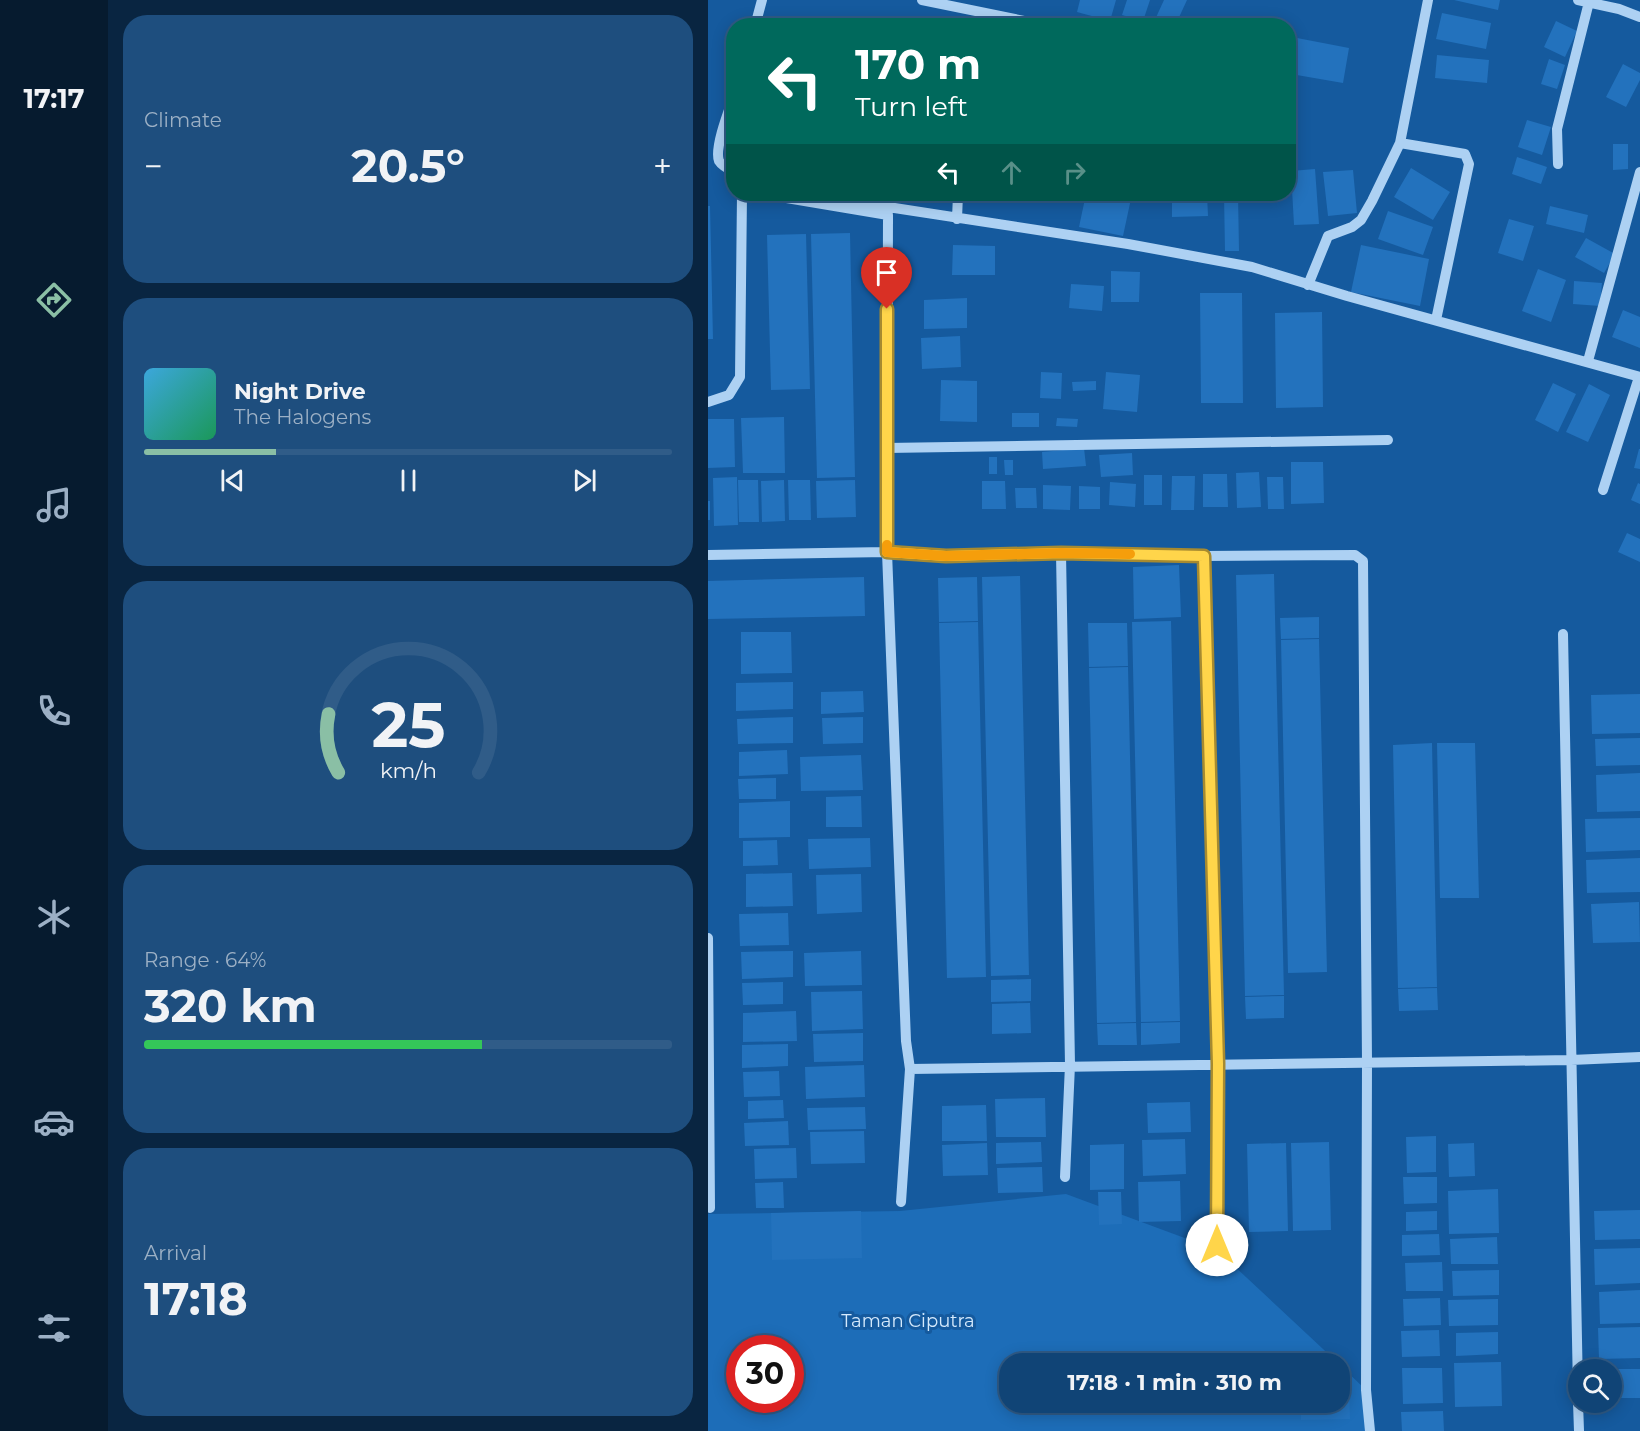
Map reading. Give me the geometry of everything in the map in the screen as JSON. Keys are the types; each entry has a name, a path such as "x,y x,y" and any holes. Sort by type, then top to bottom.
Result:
{"street":[{"path":"757,18 762,0"},
{"path":"922,0 1010,18"},
{"path":"1308,285 1328,236 1352,227 1361,220 1400,143 1428,0"},
{"path":"1558,164 1557,129 1583,1 1619,9 1640,17"},
{"path":"726,121 718,158 726,167"},
{"path":"1400,143 1465,154 1469,164 1436,320"},
{"path":"1588,361 1640,172"},
{"path":"708,402 729,395 740,376 742,201"},
{"path":"804,201 888,215 887,552 906,1041 910,1069 901,1202"},
{"path":"861,201 957,219 1151,248 1252,267 1308,285 1640,377 1603,490"},
{"path":"957,219 958,201"},
{"path":"886,448 1388,440"},
{"path":"708,555 887,552 946,556 1061,553 1204,556 1355,555 1363,561 1367,1062 1366,1390 1370,1431"},
{"path":"1061,553 1070,1065 1065,1177"},
{"path":"1204,556 1218,1064 1217,1245"},
{"path":"1563,634 1577,1359"},
{"path":"708,938 710,1208"},
{"path":"910,1069 1070,1065 1571,1060 1640,1057"},
{"path":"1578,1413 1579,1431"}],"green space":[{"name":"Taman Ciputra","path":"1066,1194 1217,1250 1327,1353 999,1353 999,1413 1350,1413 1350,1375 1366,1390 1370,1431 708,1431 708,1214 900,1211"}],"building":[{"path":"1080,0 1116,0 1111,18 1099,18 1077,12"},
{"path":"1127,0 1150,0 1144,18 1122,15"},
{"path":"1164,0 1187,0 1179,18 1156,18"},
{"path":"1454,0 1500,0 1498,10"},
{"path":"1442,13 1491,23 1486,49 1436,39"},
{"path":"1556,21 1577,31 1565,57 1544,47"},
{"path":"1297,38 1349,48 1343,83 1296,75"},
{"path":"1437,55 1489,60 1487,83 1435,78"},
{"path":"1549,59 1565,65 1557,89 1541,84"},
{"path":"1623,64 1640,73 1640,80 1626,107 1606,97"},
{"path":"1527,120 1551,127 1542,155 1518,147"},
{"path":"1613,144 1628,144 1628,169 1613,170"},
{"path":"1517,157 1547,167 1541,184 1512,174"},
{"path":"1411,168 1450,192 1433,220 1394,197"},
{"path":"1315,169 1319,224 1294,225 1293,201 1296,201 1296,171"},
{"path":"1353,170 1357,213 1328,216 1323,172"},
{"path":"1085,201 1130,201 1123,236 1079,227"},
{"path":"1172,201 1207,201 1208,216 1172,217"},
{"path":"1224,201 1238,201 1239,251 1225,251"},
{"path":"708,206 710,206 713,339 708,339"},
{"path":"1550,206 1588,215 1584,233 1546,224"},
{"path":"1388,211 1433,227 1423,255 1378,239"},
{"path":"1509,219 1534,226 1523,261 1498,253"},
{"path":"850,233 855,477 817,478 811,234"},
{"path":"806,234 810,389 771,390 767,235"},
{"path":"1586,238 1615,254 1604,273 1575,257"},
{"path":"953,245 995,246 995,275 952,275"},
{"path":"1361,245 1429,259 1420,306 1351,292"},
{"path":"1538,269 1566,280 1551,322 1522,311"},
{"path":"1111,271 1140,272 1139,302 1111,302"},
{"path":"1574,281 1602,283 1600,306 1573,304"},
{"path":"1071,284 1104,286 1102,311 1069,308"},
{"path":"1200,293 1242,293 1243,403 1201,403"},
{"path":"967,298 967,328 924,329 924,300"},
{"path":"1623,310 1640,317 1640,348 1612,337"},
{"path":"1322,312 1323,407 1276,408 1275,313"},
{"path":"960,336 961,367 922,369 921,338"},
{"path":"1041,372 1062,373 1061,399 1040,398"},
{"path":"1106,372 1140,375 1137,412 1103,409"},
{"path":"941,380 977,381 977,422 940,421"},
{"path":"1096,381 1096,390 1073,391 1072,382"},
{"path":"1553,383 1576,394 1558,432 1535,420"},
{"path":"1589,384 1610,395 1588,442 1566,432"},
{"path":"1012,413 1039,413 1039,427 1012,427"},
{"path":"784,417 785,473 743,473 741,418"},
{"path":"1057,418 1078,419 1077,427 1056,426"},
{"path":"708,419 734,419 735,467 708,468"},
{"path":"1084,448 1086,466 1043,469 1042,452"},
{"path":"1640,449 1640,469 1634,468"},
{"path":"1132,453 1133,475 1101,477 1099,455"},
{"path":"989,457 997,457 997,474 989,474"},
{"path":"1004,460 1013,460 1013,475 1005,475"},
{"path":"1291,462 1323,462 1324,503 1291,504"},
{"path":"1259,472 1261,507 1237,508 1236,473"},
{"path":"1203,474 1227,474 1228,507 1203,507"},
{"path":"1144,475 1162,475 1162,505 1144,505"},
{"path":"1172,476 1195,476 1194,510 1171,510"},
{"path":"737,477 738,525 714,526 713,478"},
{"path":"1267,477 1283,477 1284,509 1268,509"},
{"path":"738,480 758,480 759,522 739,522"},
{"path":"784,480 785,521 762,522 761,481"},
{"path":"788,480 810,480 811,520 789,520"},
{"path":"855,480 856,517 817,518 816,481"},
{"path":"982,481 1005,481 1006,509 982,509"},
{"path":"1110,482 1136,484 1135,507 1109,505"},
{"path":"1638,483 1640,484 1640,504 1631,500"},
{"path":"1043,485 1071,486 1070,510 1043,509"},
{"path":"1079,486 1100,487 1100,509 1079,509"},
{"path":"1015,488 1036,488 1037,508 1016,508"},
{"path":"708,501 710,501 710,520 708,520"},
{"path":"1627,533 1640,539 1640,562 1618,552"},
{"path":"1179,565 1181,617 1134,619 1133,567"},
{"path":"1274,574 1284,995 1245,996 1236,575"},
{"path":"1020,576 1029,975 991,976 982,577"},
{"path":"864,577 865,616 708,619 708,581"},
{"path":"977,577 978,621 939,622 938,578"},
{"path":"1319,617 1319,638 1281,639 1280,618"},
{"path":"1171,621 1180,1021 1141,1022 1132,622"},
{"path":"978,622 986,977 947,978 939,623"},
{"path":"1088,623 1127,623 1128,666 1089,667"},
{"path":"741,632 791,632 792,673 741,674"},
{"path":"1319,639 1327,972 1288,973 1281,640"},
{"path":"1128,667 1136,1022 1097,1023 1089,668"},
{"path":"793,682 793,709 736,711 736,683"},
{"path":"863,691 864,712 821,714 821,692"},
{"path":"1640,694 1640,733 1592,734 1591,695"},
{"path":"793,717 793,743 738,744 737,719"},
{"path":"863,717 863,743 823,744 822,718"},
{"path":"1640,738 1640,765 1596,766 1595,739"},
{"path":"1432,743 1437,987 1398,988 1393,745"},
{"path":"1437,743 1475,743 1479,898 1440,898"},
{"path":"787,750 788,774 739,776 739,752"},
{"path":"861,755 863,790 801,791 800,757"},
{"path":"1640,773 1640,811 1597,812 1596,775"},
{"path":"776,778 776,799 739,799 738,779"},
{"path":"861,796 862,827 826,827 826,797"},
{"path":"790,801 790,837 739,838 739,803"},
{"path":"1640,818 1640,850 1586,852 1585,819"},
{"path":"870,838 871,867 809,869 808,839"},
{"path":"777,840 778,865 743,866 743,841"},
{"path":"1640,858 1640,892 1587,893 1586,860"},
{"path":"792,873 793,906 746,907 746,874"},
{"path":"861,874 862,912 817,914 816,875"},
{"path":"1639,902 1640,942 1593,943 1591,904"},
{"path":"788,913 789,945 740,946 739,914"},
{"path":"793,951 793,977 742,979 741,952"},
{"path":"861,951 862,985 805,986 804,953"},
{"path":"1031,979 1031,1001 991,1002 991,980"},
{"path":"783,982 783,1004 743,1005 742,983"},
{"path":"1437,988 1438,1010 1399,1011 1398,989"},
{"path":"862,991 863,1029 812,1031 811,992"},
{"path":"1284,996 1284,1018 1246,1019 1245,997"},
{"path":"1030,1003 1031,1033 992,1034 992,1004"},
{"path":"796,1011 797,1041 743,1042 743,1013"},
{"path":"1180,1022 1180,1043 1141,1045 1141,1023"},
{"path":"1136,1023 1137,1045 1098,1045 1097,1024"},
{"path":"863,1033 863,1061 814,1062 813,1034"},
{"path":"788,1044 788,1066 742,1068 742,1045"},
{"path":"864,1065 865,1097 806,1099 805,1067"},
{"path":"779,1071 780,1096 744,1097 743,1072"},
{"path":"1045,1098 1046,1137 996,1137 995,1099"},
{"path":"783,1100 784,1118 748,1119 748,1101"},
{"path":"1190,1102 1191,1132 1148,1133 1147,1103"},
{"path":"986,1105 987,1141 942,1141 942,1106"},
{"path":"865,1107 866,1129 808,1130 807,1108"},
{"path":"788,1121 789,1145 745,1146 744,1123"},
{"path":"864,1131 865,1163 811,1164 810,1132"},
{"path":"1436,1136 1436,1172 1407,1173 1406,1137"},
{"path":"1185,1139 1186,1174 1143,1176 1142,1140"},
{"path":"1041,1142 1042,1162 996,1164 996,1143"},
{"path":"1329,1142 1331,1230 1293,1231 1291,1143"},
{"path":"987,1143 988,1175 943,1176 942,1145"},
{"path":"1286,1143 1288,1231 1249,1232 1247,1144"},
{"path":"1474,1143 1475,1176 1449,1177 1448,1144"},
{"path":"1124,1144 1124,1189 1090,1190 1090,1145"},
{"path":"796,1148 797,1178 755,1179 754,1149"},
{"path":"1042,1167 1043,1192 998,1193 997,1168"},
{"path":"1403,1177 1437,1177 1437,1203 1404,1204"},
{"path":"1180,1181 1181,1221 1139,1222 1138,1182"},
{"path":"783,1182 784,1208 756,1208 755,1183"},
{"path":"1498,1189 1499,1233 1449,1234 1448,1191"},
{"path":"1098,1192 1121,1192 1122,1224 1099,1225"},
{"path":"1640,1210 1640,1239 1595,1240 1594,1211"},
{"path":"861,1211 862,1258 772,1260 771,1213"},
{"path":"1437,1211 1437,1230 1406,1231 1406,1212"},
{"path":"1439,1234 1440,1255 1402,1256 1402,1235"},
{"path":"1497,1237 1498,1264 1451,1264 1450,1239"},
{"path":"1640,1248 1640,1283 1595,1285 1594,1249"},
{"path":"1442,1262 1443,1291 1406,1291 1405,1263"},
{"path":"1499,1270 1499,1295 1453,1296 1452,1271"},
{"path":"1640,1290 1640,1323 1600,1324 1599,1292"},
{"path":"1440,1298 1441,1325 1404,1326 1403,1299"},
{"path":"1498,1299 1498,1325 1449,1326 1448,1300"},
{"path":"1640,1327 1640,1358 1599,1359 1598,1328"},
{"path":"1439,1330 1440,1356 1402,1357 1401,1331"},
{"path":"1498,1332 1498,1354 1456,1356 1456,1333"},
{"path":"1501,1362 1502,1406 1455,1407 1454,1363"},
{"path":"1402,1368 1442,1368 1443,1403 1403,1404"},
{"path":"1622,1369 1640,1369 1640,1398 1622,1398"},
{"path":"1443,1411 1444,1431 1402,1431 1401,1412"},
{"path":"1301,1413 1350,1413 1350,1419 1301,1420"}],"slow traffic":[{"path":"887,545 887,552 946,556 1130,554"}],"route":[{"path":"887,309 887,552 946,556 1061,553 1204,556 1218,1064 1217,1245"}]}
